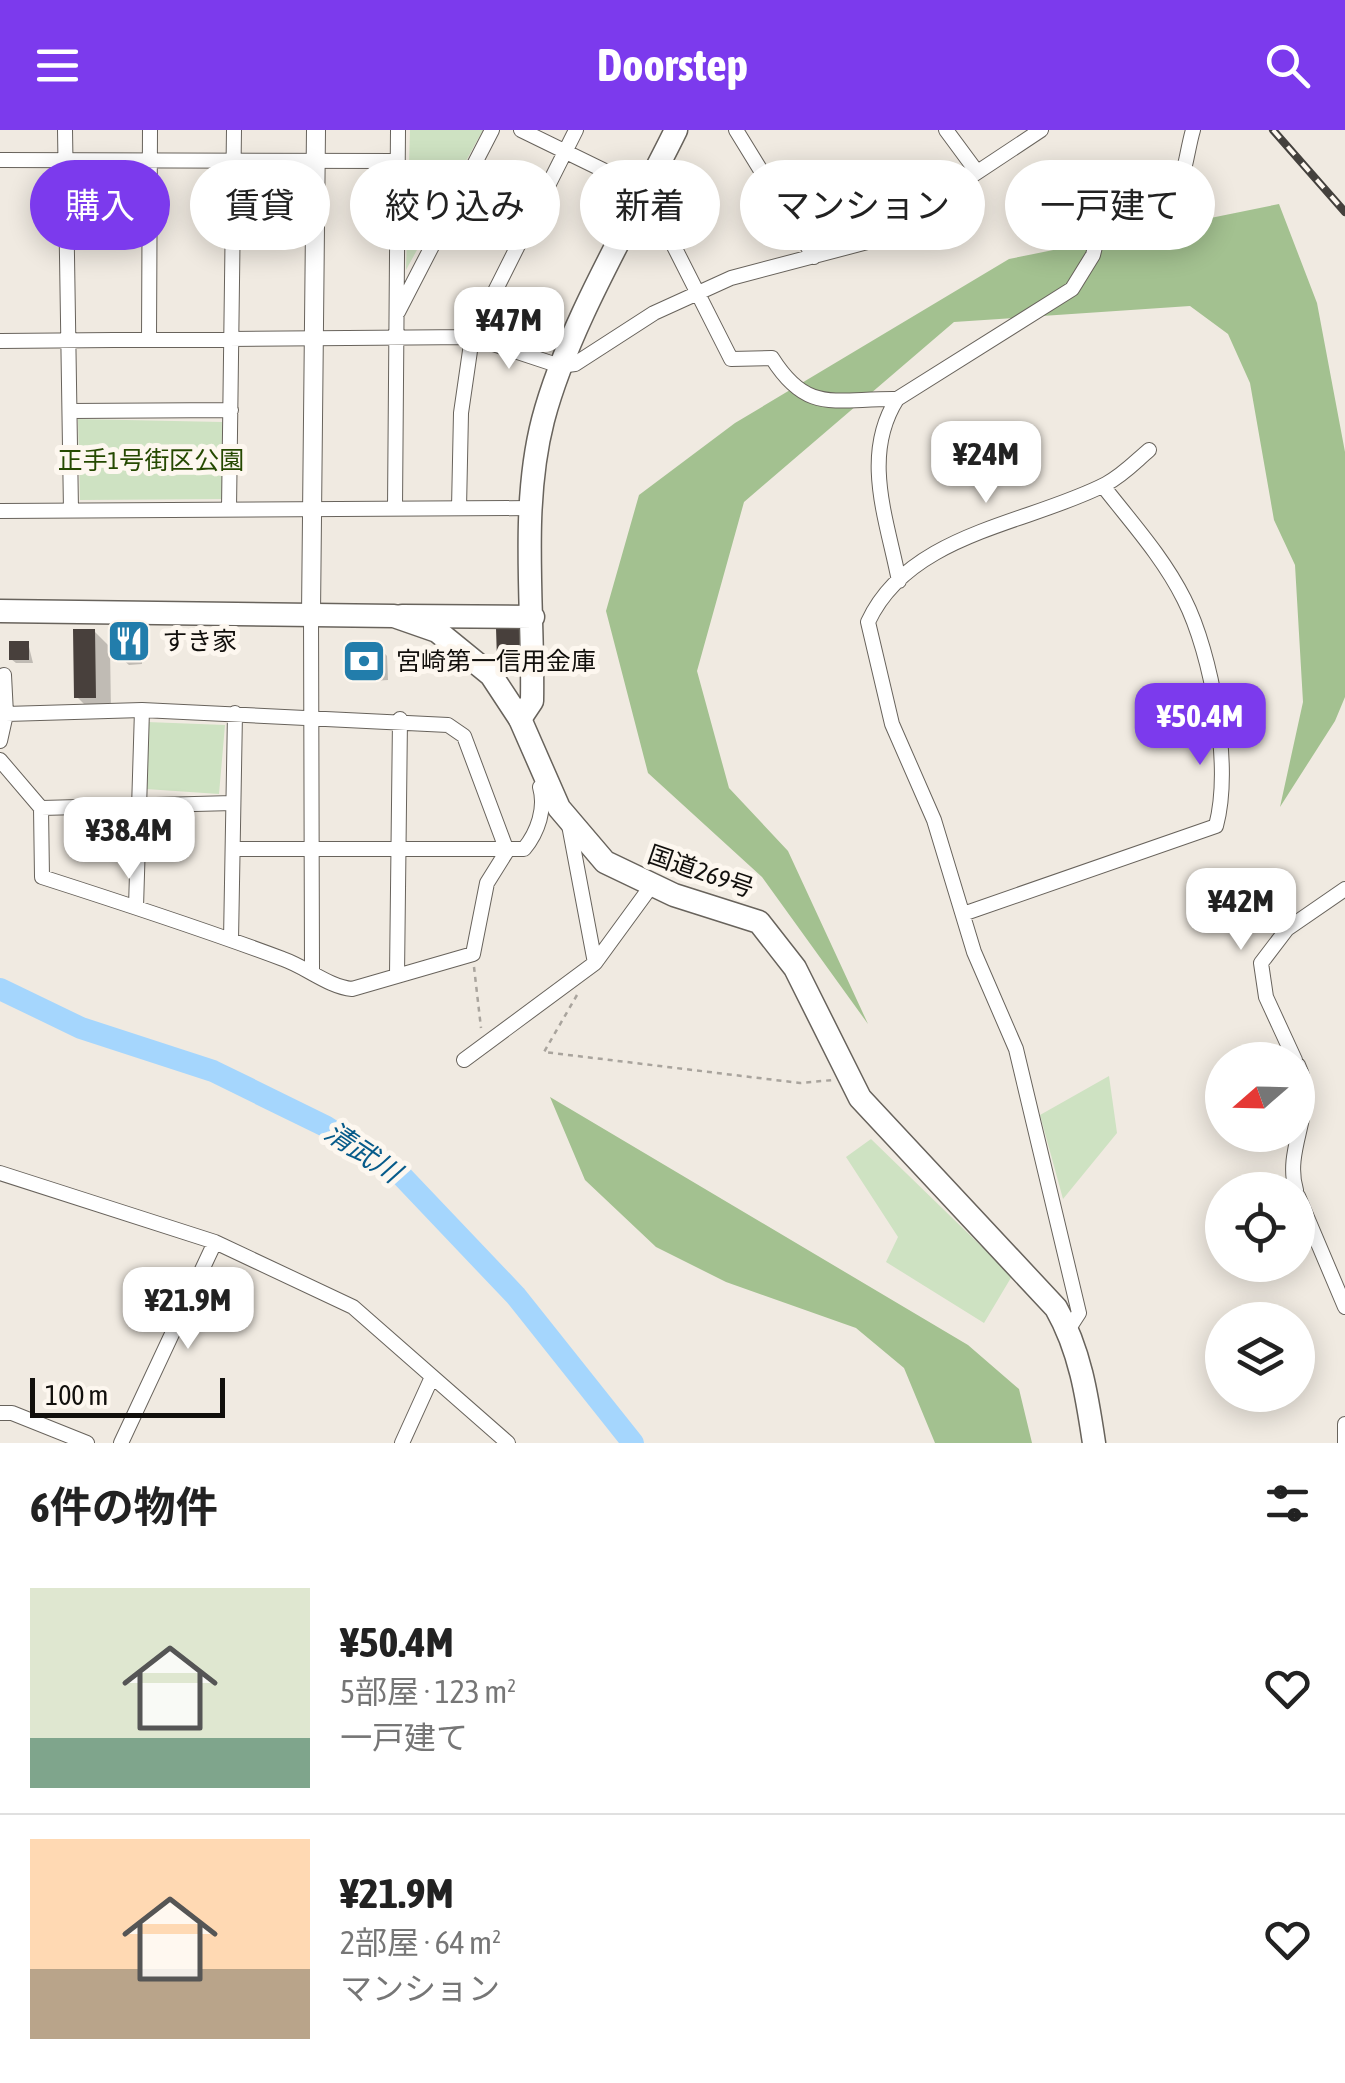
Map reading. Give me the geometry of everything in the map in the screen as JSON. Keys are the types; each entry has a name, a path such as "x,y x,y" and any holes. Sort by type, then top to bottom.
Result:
{"main road":[{"path":"661,160 676,130"},
{"path":"520,720 532,702 532,508 542,423 560,366 617,250"},
{"name":"国道269号","path":"0,611 394,616 437,631 492,675 520,720 568,820 605,862 652,885 760,922 795,968 860,1098 1034,1282 1068,1330 1086,1389 1094,1443"},
{"path":"394,616 534,617"}],"street":[{"path":"64,130 65,160"},
{"path":"150,130 150,160"},
{"path":"234,130 234,160"},
{"path":"316,130 316,160"},
{"path":"398,130 398,160"},
{"path":"397,314 492,130"},
{"path":"521,130 582,160"},
{"path":"460,508 461,412 472,337 576,130"},
{"path":"736,130 814,257"},
{"path":"946,130 968,160"},
{"path":"985,167 1041,130"},
{"path":"899,581 877,447 881,424 896,399 1072,289 1093,255 1098,234 1110,226 1163,213 1176,199 1192,130"},
{"path":"0,160 30,160"},
{"path":"66,250 72,510"},
{"path":"149,340 150,250"},
{"path":"228,509 234,250"},
{"path":"312,970 310,614 315,250"},
{"path":"395,508 397,250"},
{"path":"678,250 730,359 772,358 790,387 806,398 896,399"},
{"path":"0,340 472,337 560,366 592,355 641,320 731,278 839,250"},
{"path":"70,411 231,410"},
{"path":"1068,1330 1079,1313 1016,1050 974,952 934,820 892,724 868,622 875,606 899,581 942,551 1004,522 1102,486 1149,450"},
{"path":"963,914 1216,826 1222,766 1211,693 1192,619 1158,556 1102,486"},
{"path":"0,511 532,508"},
{"path":"0,676 4,675 6,714 0,741"},
{"path":"6,714 142,710 400,719 448,725 464,736 507,851"},
{"path":"136,907 142,710"},
{"path":"232,940 235,713"},
{"path":"397,976 400,719"},
{"path":"233,849 524,849 533,838 544,802 520,720"},
{"path":"0,760 42,808 42,877 232,940 312,970 339,988 352,988 473,954 487,883 507,851"},
{"path":"42,808 233,803"},
{"path":"568,820 595,963"},
{"path":"464,1060 595,963 652,885"},
{"path":"1286,1042 1266,998 1261,963 1287,929 1345,889"},
{"path":"0,1173 215,1242 353,1307 508,1443"},
{"path":"1315,1236 1345,1307"},
{"path":"122,1443 215,1242"},
{"path":"402,1443 432,1378"},
{"path":"0,1413 12,1413 87,1443"},
{"path":"1345,1424 1345,1443"}],"path":[{"path":"473,954 477,1017 486,1044"},
{"path":"578,993 544,1052 800,1083 851,1079"}],"green space":[{"path":"410,130 483,130 466,160 409,160"},
{"path":"1279,204 1317,303 1345,452 1345,697 1335,721 1280,807 1303,702 1295,565 1274,520 1250,383 1228,334 1190,306 954,322 744,502 697,671 729,788 788,851 868,1024 762,877 648,773 606,611 639,495 735,423 1009,259 1053,250 1215,250 1215,217"},
{"path":"407,250 417,250 406,270"},
{"name":"正手1号街区公園","path":"78,419 222,422 223,499 80,500"},
{"path":"147,722 225,725 219,794 146,789"},
{"path":"1109,1076 1117,1133 1063,1199 1040,1115"},
{"path":"550,1097 968,1345 1019,1389 1032,1443 935,1443 904,1368 856,1328 726,1282 656,1247 585,1180"},
{"path":"871,1139 1012,1276 984,1323 886,1262 898,1237 846,1157"}],"building":[{"path":"135,627 136,658 119,659 118,628"},
{"path":"496,628 518,628 526,634 526,659 497,660"},
{"path":"73,629 95,629 96,698 74,698"},
{"path":"9,641 29,641 29,660 9,660"},
{"name":"宮崎第一信用金庫","path":"381,646 382,674 348,675 347,647"}],"waterway":[{"name":"清武川","path":"0,989 81,1028 213,1071 325,1126 400,1174 516,1296 633,1443"}],"railway":[{"path":"1273,130 1345,212"}],"place":[{"name":"すき家","path":"129,641"},
{"name":"宮崎第一信用金庫","path":"364,661"}]}
